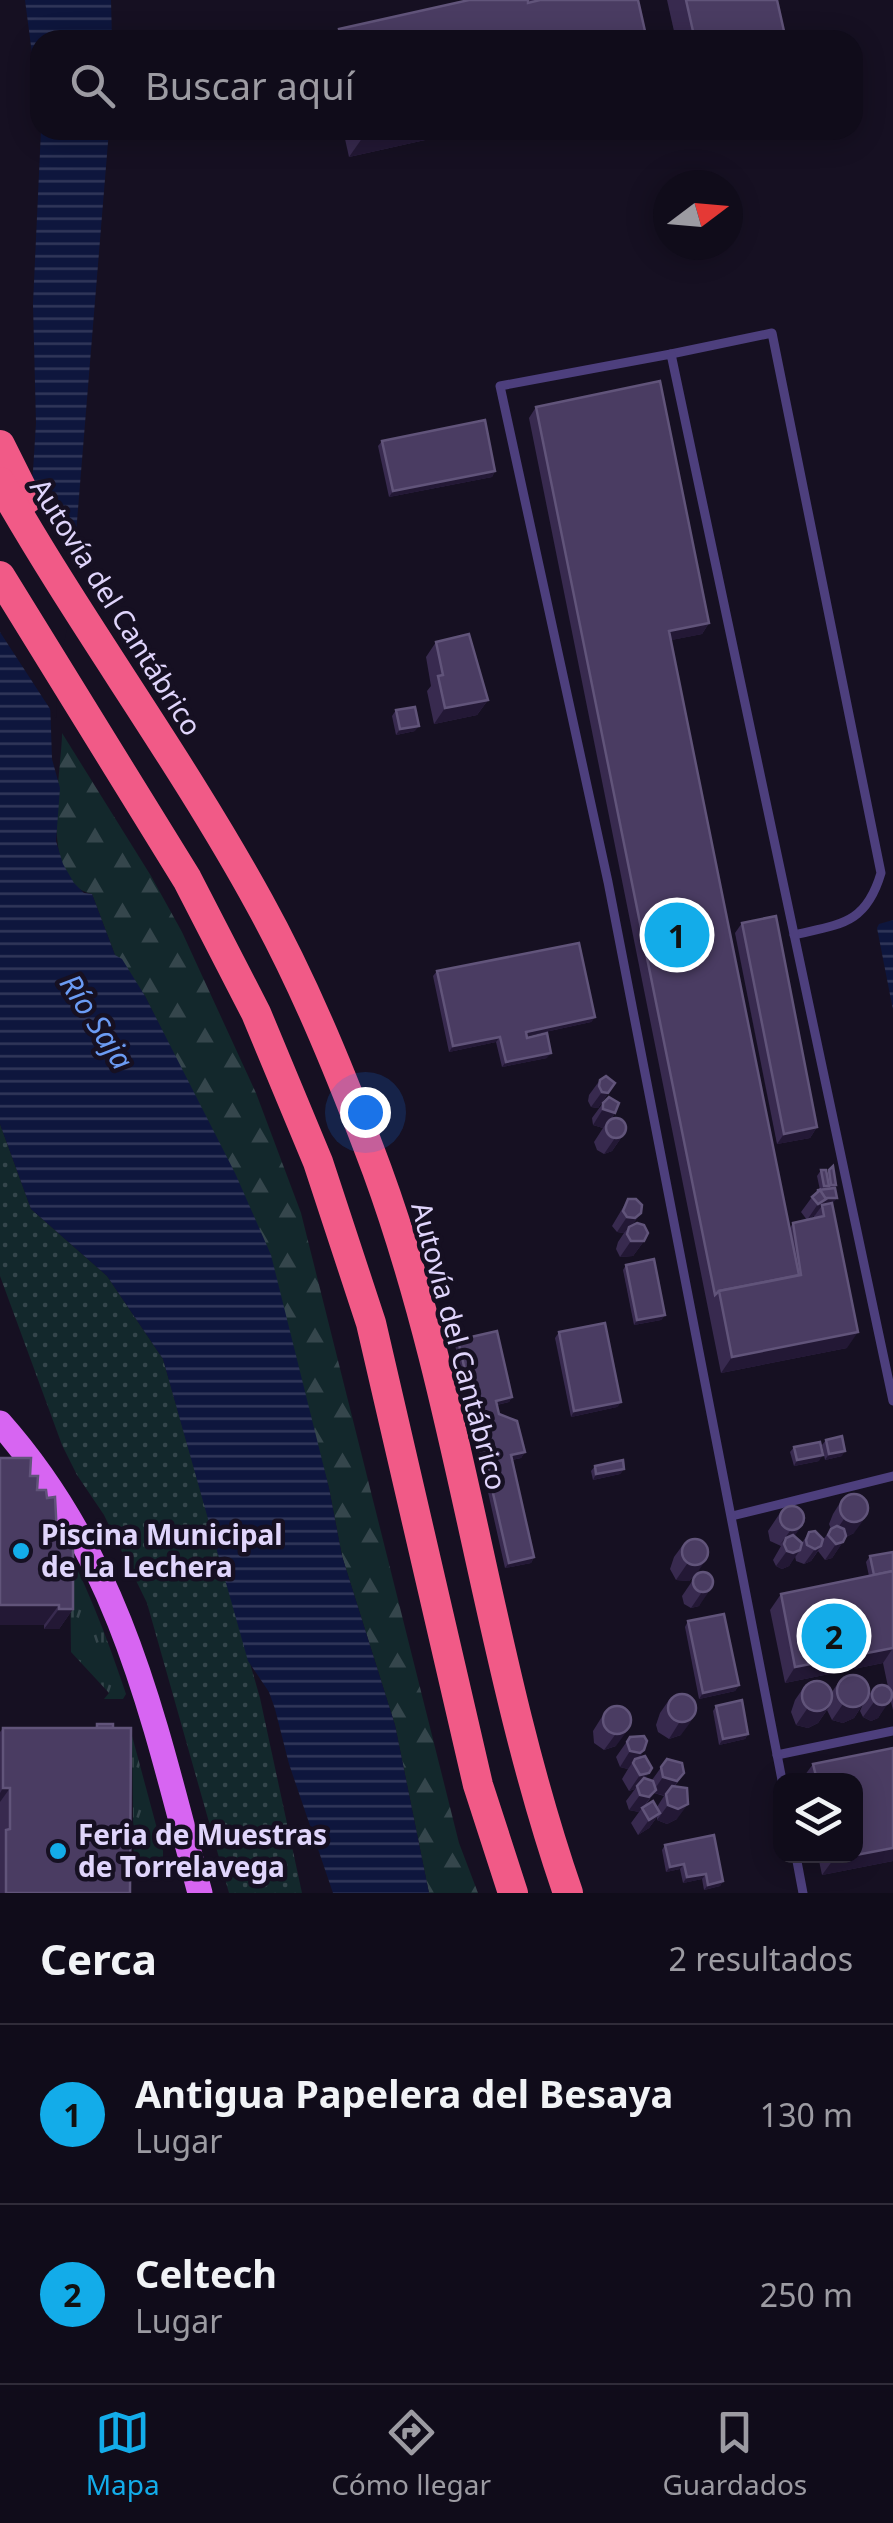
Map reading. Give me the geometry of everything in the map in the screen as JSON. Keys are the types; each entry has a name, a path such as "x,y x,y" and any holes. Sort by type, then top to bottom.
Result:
{"highway":[{"path":"0,444 106,635 123,677"},
{"name":"Autovía del Cantábrico","path":"0,482 123,677 277,935 327,1044 382,1185 414,1283 518,1735 568,1893"},
{"path":"0,576 167,843 211,924 270,1045 318,1162 375,1337 478,1785 514,1893"},
{"path":"0,608 56,688 88,721"},
{"path":"448,1663 468,1778 500,1893"}],"main road":[{"path":"0,1423 75,1524 121,1621 152,1714 200,1893"}],"lane":[{"path":"781,1773 608,882 500,386 772,333 882,873 875,894 860,915 839,925 794,935"},
{"path":"671,354 893,1402"},
{"path":"732,1516 893,1476"},
{"path":"777,1755 893,1731"},
{"path":"797,1863 803,1893"}],"green space":[{"path":"62,733 182,932 256,1093 301,1213 459,1843 478,1893 429,1893 395,1725 342,1556 329,1488 254,1217 145,996 115,955 92,894 75,885 64,869 56,824"},
{"path":"0,1124 31,1209 107,1276 163,1359 260,1698 302,1893 229,1893 147,1603 104,1515 62,1445 0,1276"},
{"path":"53,1522 102,1628 126,1694 123,1699 104,1699 109,1693 71,1652 70,1560 55,1537"},
{"path":"131,1732 163,1851 163,1875 134,1876 132,1748 17,1748"}],"water":[{"path":"25,0 111,0 112,30 30,30 30,38"},
{"name":"Río Saja","path":"41,140 108,140 74,558 50,699 52,759 60,788 56,841 74,883 84,893 92,894 115,955 122,959 145,996 235,1173 271,1255 342,1556 395,1725 429,1893 333,1893 269,1692 248,1661 163,1359 107,1276 31,1209 0,1124 0,535 30,492 33,471 33,304"},
{"path":"893,920 893,1010 877,928"}],"pier":[{"path":"28,470 79,556 57,672 56,718 0,632 0,526 25,490"}],"building":[{"path":"469,0 638,0 645,30 339,30"},
{"path":"686,0 777,0 784,30 693,30"},
{"path":"660,381 709,623 669,631 799,1275 715,1295 536,407"},
{"path":"485,420 495,471 393,491 382,441"},
{"path":"469,634 488,700 445,708 436,642"},
{"path":"415,707 419,726 400,729 396,710"},
{"path":"776,916 817,1127 784,1134 742,923"},
{"path":"579,943 595,1017 526,1032 527,1038 547,1033 551,1053 506,1062 500,1037 453,1046 437,971"},
{"path":"606,1076 615,1083 608,1093 599,1086"},
{"path":"609,1097 619,1103 615,1113 603,1109"},
{"path":"616,1118 626,1128 616,1138 606,1128"},
{"path":"833,1166 836,1185 831,1185 829,1170"},
{"path":"821,1170 826,1170 829,1186 824,1186"},
{"path":"835,1188 837,1198 825,1198 818,1192 818,1190"},
{"path":"820,1190 826,1199 818,1204 812,1197"},
{"path":"628,1199 636,1199 642,1205 635,1218 627,1217 623,1211"},
{"path":"832,1203 858,1332 732,1357 719,1291 801,1275 793,1223 824,1216 822,1205"},
{"path":"644,1225 648,1233 644,1241 631,1241 627,1234 629,1227"},
{"path":"654,1259 665,1315 637,1320 626,1265"},
{"path":"605,1323 621,1402 574,1411 559,1332"},
{"path":"497,1331 512,1397 496,1401 499,1414 517,1421 525,1452 511,1455 534,1557 509,1563 458,1340"},
{"path":"842,1436 845,1451 829,1454 826,1440"},
{"path":"820,1442 823,1455 797,1460 794,1447"},
{"name":"Piscina Municipal de La Lechera","path":"0,1458 31,1458 30,1476 38,1476 37,1490 46,1490 47,1498 55,1497 57,1535 73,1535 73,1609 59,1609 59,1605 0,1605"},
{"path":"623,1460 624,1469 596,1474 595,1466"},
{"path":"854,1494 864,1498 868,1508 864,1518 854,1522 844,1518 840,1508 844,1498"},
{"path":"792,1506 801,1509 801,1527 792,1530 783,1527 780,1518 783,1509"},
{"path":"837,1526 844,1529 846,1536 836,1544 828,1535"},
{"path":"815,1531 823,1539 815,1549 806,1540 809,1532"},
{"path":"793,1535 802,1543 800,1550 793,1553 784,1544"},
{"path":"695,1539 704,1543 708,1552 704,1561 695,1565 686,1561 682,1552 686,1543"},
{"path":"893,1552 893,1571 874,1575 870,1556"},
{"path":"893,1571 893,1648 795,1667 781,1594"},
{"path":"703,1572 713,1582 703,1592 693,1582"},
{"path":"724,1614 739,1685 703,1693 688,1621"},
{"path":"853,1675 864,1680 869,1691 864,1702 853,1707 842,1702 837,1691 842,1680"},
{"path":"817,1681 828,1685 832,1696 828,1707 817,1711 806,1707 802,1696 806,1685"},
{"path":"882,1685 892,1695 882,1705 872,1695"},
{"path":"682,1694 692,1698 696,1708 692,1718 682,1722 672,1718 668,1708 672,1698"},
{"path":"742,1700 748,1734 723,1739 716,1706"},
{"path":"617,1706 627,1710 631,1720 627,1730 617,1734 607,1730 603,1720 607,1710"},
{"path":"97,1724 113,1724 113,1728 97,1728"},
{"name":"Feria de Muestras de Torrelavega","path":"3,1728 131,1728 130,1893 6,1893 10,1788 3,1788"},
{"path":"644,1736 644,1750 630,1751 630,1737"},
{"path":"893,1748 893,1848 863,1854 863,1773 815,1773 813,1764"},
{"path":"645,1756 652,1768 640,1775 633,1763"},
{"path":"667,1759 682,1763 684,1773 677,1781 663,1777 661,1767"},
{"path":"644,1778 653,1781 656,1790 649,1797 640,1795 637,1786"},
{"path":"672,1786 687,1788 688,1804 678,1809 668,1805 666,1794"},
{"path":"653,1801 660,1813 649,1820 642,1808"},
{"path":"714,1835 723,1881 708,1885 706,1874 687,1877 684,1864 670,1867 665,1845"}],"place":[{"name":"Antigua Papelera del Besaya","path":"677,935"},
{"name":"Piscina Municipal de La Lechera","path":"21,1551"},
{"name":"Celtech","path":"834,1636"},
{"name":"Feria de Muestras de Torrelavega","path":"58,1851"}]}
